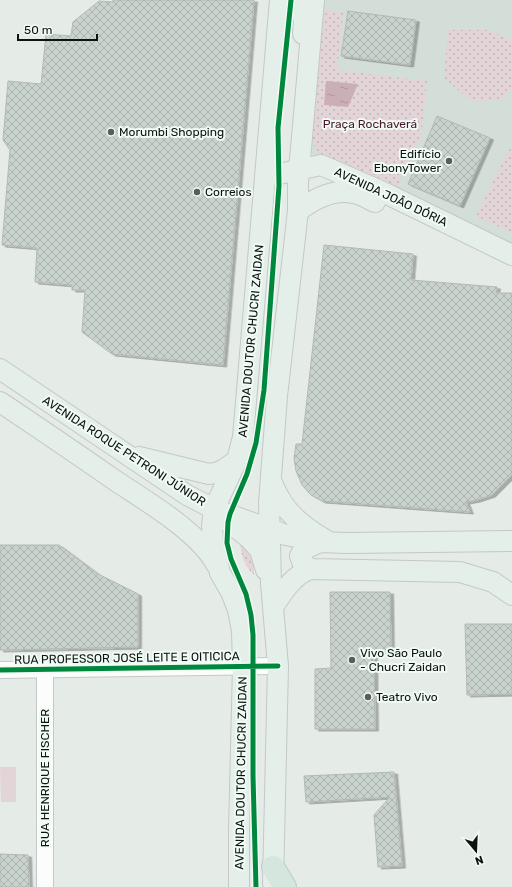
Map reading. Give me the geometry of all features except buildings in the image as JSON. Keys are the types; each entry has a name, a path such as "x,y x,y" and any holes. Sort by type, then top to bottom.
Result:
{"highway":[{"path":"273,877 285,887"}],"main road":[{"name":"AVENIDA DOUTOR CHUCRI ZAIDAN","path":"239,887 238,830 243,666 242,631 238,610 231,592 220,573 212,526 214,509 237,460 243,437 280,0"},
{"path":"296,0 304,20 302,50 309,57"},
{"path":"273,877 278,666 271,583 268,503 277,392 298,211 302,137 314,0"},
{"path":"302,137 308,150 321,165 316,174 315,182 320,197"},
{"name":"AVENIDA JOÃO DÓRIA","path":"265,177 321,165 383,192 512,255"},
{"name":"AVENIDA JOÃO DÓRIA","path":"298,211 309,202 320,197 340,192 358,194 512,268"},
{"name":"AVENIDA ROQUE PETRONI JÚNIOR","path":"0,369 187,495 214,509 270,530 295,537 332,543"},
{"path":"0,402 172,519 207,551 220,573"},
{"path":"124,453 209,474 224,470 237,460"},
{"path":"270,478 279,498 301,523 311,531 332,543"},
{"path":"214,509 228,522 250,538 260,550 271,583"},
{"path":"311,569 303,564 300,556 302,551 332,543 512,541"},
{"path":"273,607 288,586 306,570 311,569 460,572 493,582 512,595"}],"street":[{"name":"RUA PROFESSOR JOSÉ LEITE E OITICICA","path":"0,670 278,666"},
{"name":"RUA HENRIQUE FISCHER","path":"45,670 45,887"}],"shaded area":[{"path":"314,0 512,0 512,255 321,165 308,149"}],"green space":[{"name":"Praça Rochaverá","path":"320,9 343,13 337,70 427,81 421,136 395,191 320,157 309,136"},
{"path":"448,30 488,30 512,40 512,87 502,99 472,102 444,78"},
{"path":"509,149 512,150 512,233 476,216"},
{"path":"242,539 254,565 254,575 247,567 243,559 240,540"},
{"path":"0,767 16,767 16,802 1,802"}],"water":[{"path":"326,81 358,84 348,107 324,105"}],"cycle path":[{"path":"256,887 253,776 253,635 251,615 246,594 231,559 227,543 230,514 247,474 256,443 264,390 279,186 278,128 291,0"},
{"path":"0,670 278,666"}],"place":[{"name":"Morumbi Shopping","path":"111,132"},
{"name":"Edifício EbonyTower","path":"449,161"},
{"name":"Correios","path":"197,192"},
{"name":"Vivo São Paulo - Chucri Zaidan","path":"352,660"},
{"name":"Teatro Vivo","path":"368,697"}]}
